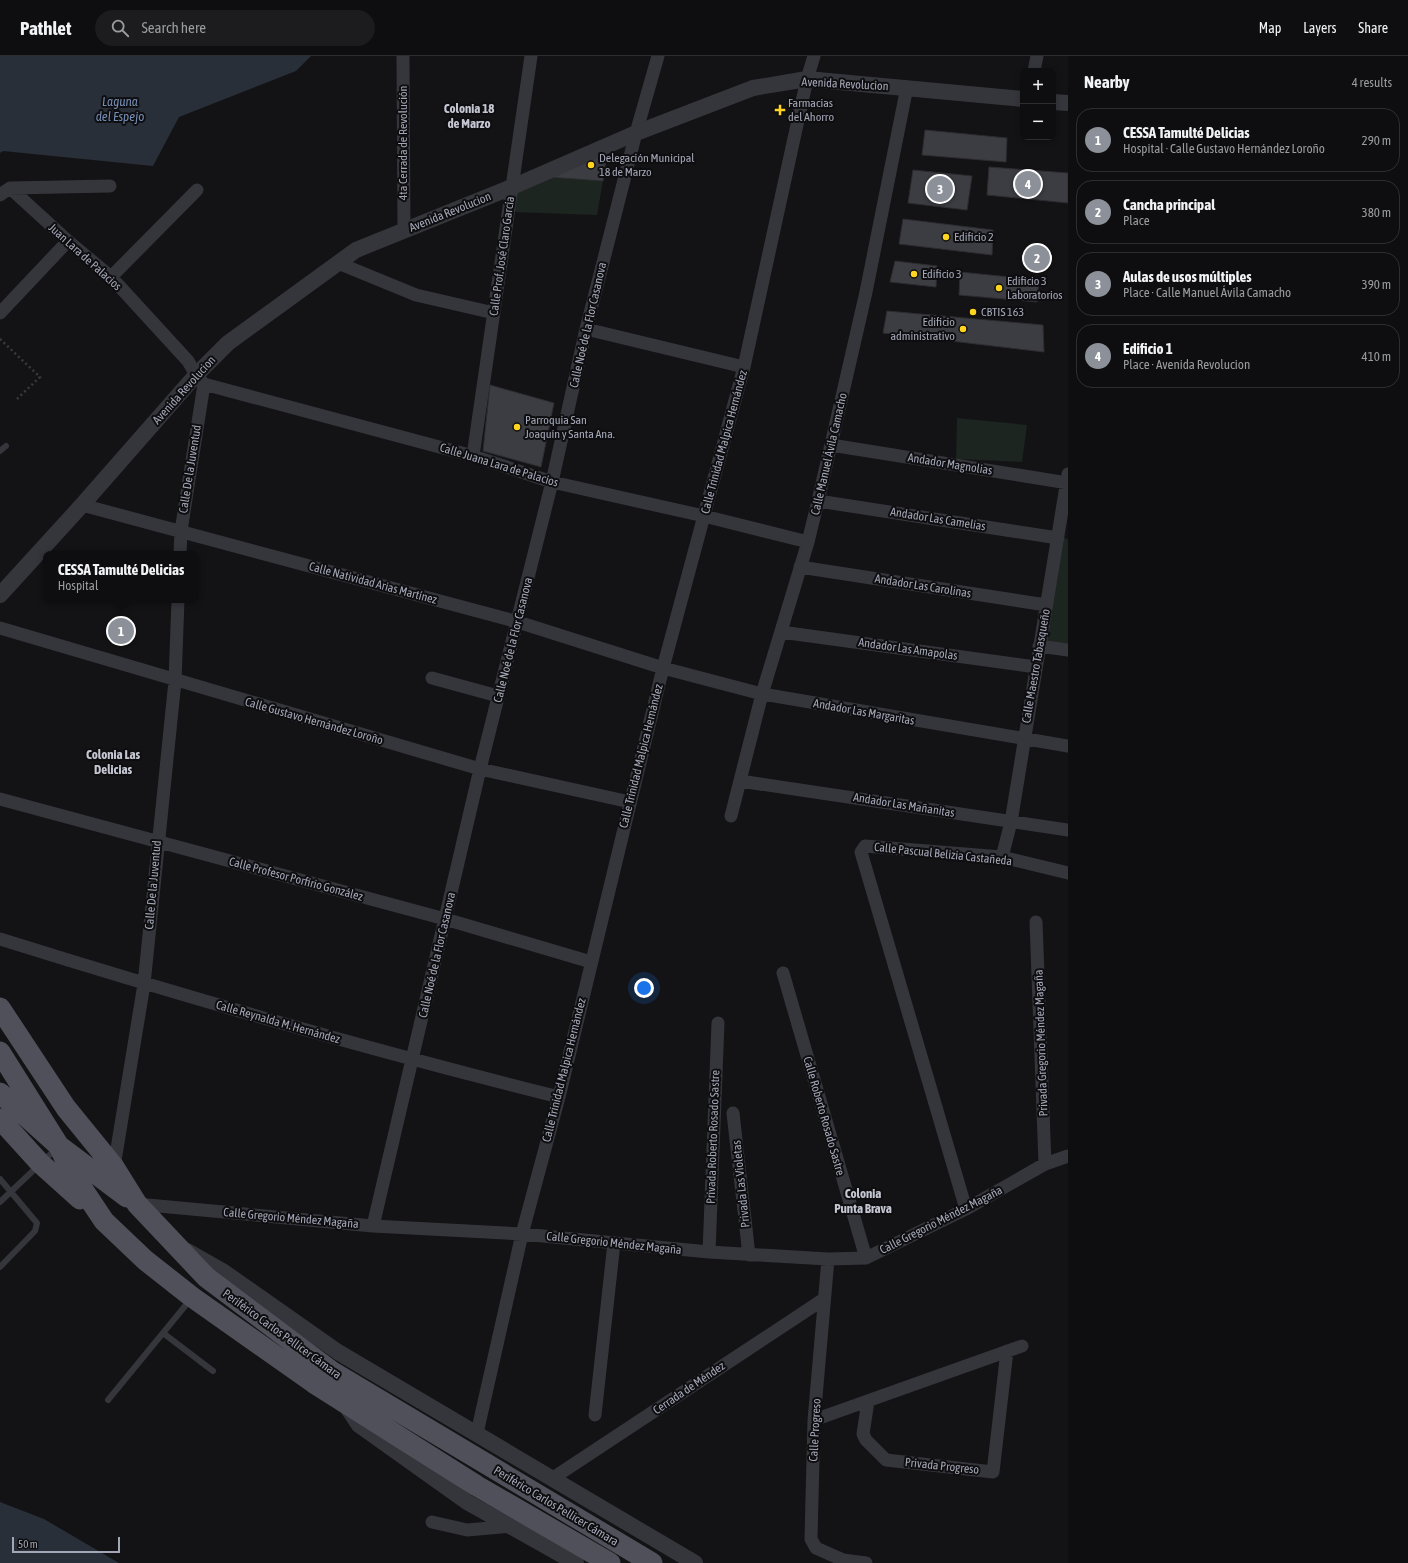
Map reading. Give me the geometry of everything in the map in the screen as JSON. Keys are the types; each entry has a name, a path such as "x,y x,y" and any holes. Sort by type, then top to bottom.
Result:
{"main road":[{"name":"Periférico Carlos Pellicer Cámara","path":"0,1008 66,1108 114,1167 137,1204 206,1277 331,1371 652,1563"},
{"name":"Periférico Carlos Pellicer Cámara","path":"0,1052 59,1146 70,1170 104,1221 144,1260 192,1297 314,1383 341,1399 472,1494 517,1519 610,1563"},
{"path":"0,1093 59,1146 137,1204"},
{"path":"0,1119 40,1163 104,1221"}],"street":[{"name":"4ta Cerrada de Revolución","path":"403,56 404,231"},
{"name":"Calle Prof. José Claro García","path":"473,456 531,56"},
{"name":"Calle Noé de la Flor Casanova","path":"372,1226 480,769 552,482 586,329 636,133 658,56"},
{"name":"Calle Trinidad Malpica Hernández","path":"477,1433 522,1234 558,1097 662,668 744,367 807,79 814,56"},
{"path":"1035,68 1037,56"},
{"name":"Avenida Revolucion","path":"0,594 200,380 228,343 356,250 512,187 636,133 753,88 807,79 1020,99"},
{"name":"Calle Manuel Ávila Camacho","path":"731,816 762,694 808,542 818,501 866,292 907,88"},
{"path":"1056,102 1068,103"},
{"path":"5,191 110,186"},
{"path":"111,277 197,190"},
{"name":"Juan Lara de Palacios","path":"5,191 111,277 188,361 200,380"},
{"path":"0,313 68,241"},
{"path":"338,263 416,295 494,313"},
{"path":"586,329 744,367"},
{"name":"Calle Juana Lara de Palacios","path":"200,380 473,456 552,482 704,516 808,542"},
{"name":"Calle De la Juventud","path":"180,551 180,531 200,380"},
{"name":"Andador Magnolias","path":"831,445 1068,480"},
{"name":"Calle Maestro Tabasqueño","path":"1002,857 1011,822 1039,646 1068,480"},
{"name":"Andador Las Camelias","path":"818,501 1058,538"},
{"name":"Calle Natividad Arias Martínez","path":"82,506 518,622 662,668"},
{"name":"Andador Las Carolinas","path":"800,568 1046,605"},
{"name":"Calle De la Juventud","path":"114,1167 144,984 157,842 175,681 178,603"},
{"name":"Calle Gustavo Hernández Loroño","path":"0,628 175,681 480,769 630,802"},
{"name":"Andador Las Amapolas","path":"781,632 1036,667"},
{"path":"1039,646 1068,650"},
{"name":"Andador Las Margaritas","path":"662,668 762,694 1068,746"},
{"path":"432,678 498,696"},
{"name":"Andador Las Mañanitas","path":"740,780 1068,830"},
{"name":"Calle Profesor Porfirio González","path":"0,799 445,919 591,962"},
{"name":"Calle Pascual Belizia Castañeda","path":"966,1209 861,852 865,846 1002,857 1068,873"},
{"name":"Privada Gregorio Méndez Magaña","path":"1036,922 1045,1164"},
{"name":"Calle Reynalda M. Hernández","path":"0,939 144,984 412,1060 558,1097"},
{"name":"Calle Roberto Rosado Sastre","path":"783,974 866,1258"},
{"name":"Privada Roberto Rosado Sastre","path":"709,1252 718,1023"},
{"name":"Privada Las Violetas","path":"733,1113 749,1254"},
{"name":"Calle Gregorio Méndez Magaña","path":"137,1204 372,1226 522,1234 709,1252 828,1259 866,1258 966,1209 1045,1164 1068,1156"},
{"path":"594,1415 614,1243"},
{"path":"178,1246 224,1272 338,1352 695,1563"},
{"name":"Calle Progreso","path":"828,1259 814,1420 811,1539 816,1548 843,1560 866,1563"},
{"name":"Cerrada de Méndez","path":"553,1478 824,1299"},
{"path":"814,1420 1022,1346"},
{"name":"Privada Progreso","path":"868,1401 864,1434 866,1440 886,1460 993,1472 1007,1351"},
{"path":"432,1522 467,1530 517,1519 576,1563"}],"lane":[{"path":"0,451 6,446"},
{"path":"0,1202 59,1146"},
{"path":"0,1179 37,1223 35,1231 0,1267"},
{"path":"108,1400 192,1297"},
{"path":"163,1333 213,1371"}],"path":[{"path":"0,339 40,377 17,399"}],"shaded area":[{"path":"548,177 603,181 597,215 513,212 515,194"},
{"path":"957,418 1027,425 1022,462 956,459"},
{"path":"1058,538 1068,539 1068,650 1039,646"}],"water":[{"name":"Laguna del Espejo","path":"0,56 311,56 296,71 179,117 153,166 3,151 0,153"},
{"path":"0,1502 44,1519 119,1563 0,1563"}],"building":[{"path":"925,130 1007,138 1006,162 922,155"},
{"name":"Delegación Municipal 18 de Marzo","path":"607,152 603,181 548,177"},
{"path":"989,167 1068,173 1068,203 987,195"},
{"path":"913,170 972,176 967,210 908,203"},
{"name":"Edificio 2","path":"903,219 993,230 992,255 899,244"},
{"name":"Edificio 3","path":"895,261 937,266 936,287 890,282"},
{"name":"Edificio 3 Laboratorios","path":"960,272 1039,280 1037,302 959,295"},
{"name":"Edificio administrativo","path":"887,311 1043,325 1044,352 883,333"},
{"name":"Parroquia San Joaquín y Santa Ana.","path":"490,385 554,403 541,467 483,451"}],"place":[{"name":"Farmacias del Ahorro","path":"780,110"},
{"name":"Delegación Municipal 18 de Marzo","path":"591,165"},
{"name":"Edificio 1","path":"1028,184"},
{"name":"Aulas de usos múltiples","path":"940,189"},
{"name":"Edificio 2","path":"946,237"},
{"name":"Cancha principal","path":"1037,258"},
{"name":"Edificio 3","path":"914,274"},
{"name":"Edificio 3 Laboratorios","path":"999,288"},
{"name":"CBTIS 163","path":"973,312"},
{"name":"Edificio administrativo","path":"963,329"},
{"name":"Parroquia San Joaquín y Santa Ana.","path":"517,427"},
{"name":"CESSA Tamulté Delicias","path":"121,631"}],"district":[{"name":"Colonia 18 de Marzo","path":"469,116"},
{"name":"Colonia Las Delicias","path":"113,762"},
{"name":"Colonia Punta Brava","path":"863,1200"}]}
